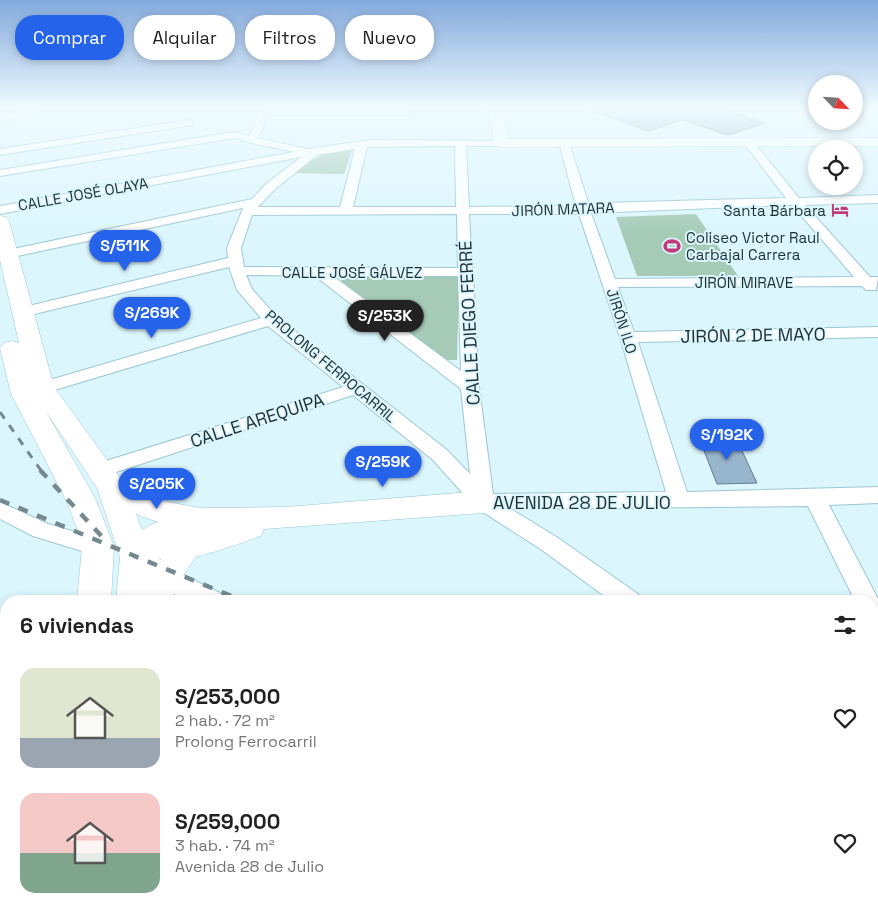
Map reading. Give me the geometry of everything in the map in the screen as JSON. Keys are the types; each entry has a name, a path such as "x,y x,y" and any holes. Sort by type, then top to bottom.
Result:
{"street":[{"path":"0,152 17,150"},
{"path":"0,173 142,150"},
{"path":"302,150 314,152 328,150"},
{"path":"345,212 361,150"},
{"name":"CALLE DIEGO FERRÉ","path":"460,150 467,272 470,387 483,502"},
{"name":"JIRÓN ILO","path":"566,150 584,210 628,337 679,501"},
{"path":"754,150 795,201 872,281 878,295"},
{"path":"236,266 234,248 251,206 286,173 314,152"},
{"name":"CALLE JOSÉ OLAYA","path":"0,210 314,152"},
{"name":"JIRÓN MATARA","path":"8,254 251,206 345,212 463,212 584,210 601,207 878,199"},
{"path":"0,221 42,388 106,478 133,502 164,514 206,519"},
{"name":"CALLE JOSÉ GÁLVEZ","path":"22,312 236,266 319,272 467,272"},
{"name":"PROLONG FERROCARRIL","path":"236,266 245,290 271,320 440,455 483,502 550,544 621,595"},
{"path":"319,272 470,387"},
{"name":"JIRÓN MIRAVE","path":"610,283 872,281"},
{"path":"0,293 23,394 80,498 98,547 94,595"},
{"path":"42,388 271,320"},
{"name":"JIRÓN 2 DE MAYO","path":"628,337 878,332"},
{"name":"CALLE AREQUIPA","path":"106,478 357,388"},
{"path":"106,478 136,557 133,595"},
{"name":"AVENIDA 28 DE JULIO","path":"134,551 163,532 206,519 286,518 483,502 679,501 878,496"},
{"path":"815,498 864,595"},
{"path":"0,510 42,530 98,547"},
{"name":"AVENIDA 28 DE JULIO","path":"98,547 117,552 187,546 286,518"},
{"path":"160,589 187,546"},
{"path":"134,551 160,589 187,595"}],"green space":[{"path":"352,150 344,174 293,173 308,162 335,151"},
{"name":"Coliseo Victor Raul Carbajal Carrera","path":"696,214 738,276 637,276 616,217"},
{"path":"345,277 459,277 457,360 445,360 341,281"}],"building":[{"path":"699,438 736,438 757,483 717,484"}],"railway":[{"path":"0,412 42,472"},
{"path":"40,470 108,543"},
{"path":"0,500 229,595"}],"place":[{"name":"Santa Bárbara","path":"840,210"},
{"name":"Coliseo Victor Raul Carbajal Carrera","path":"672,246"}]}
